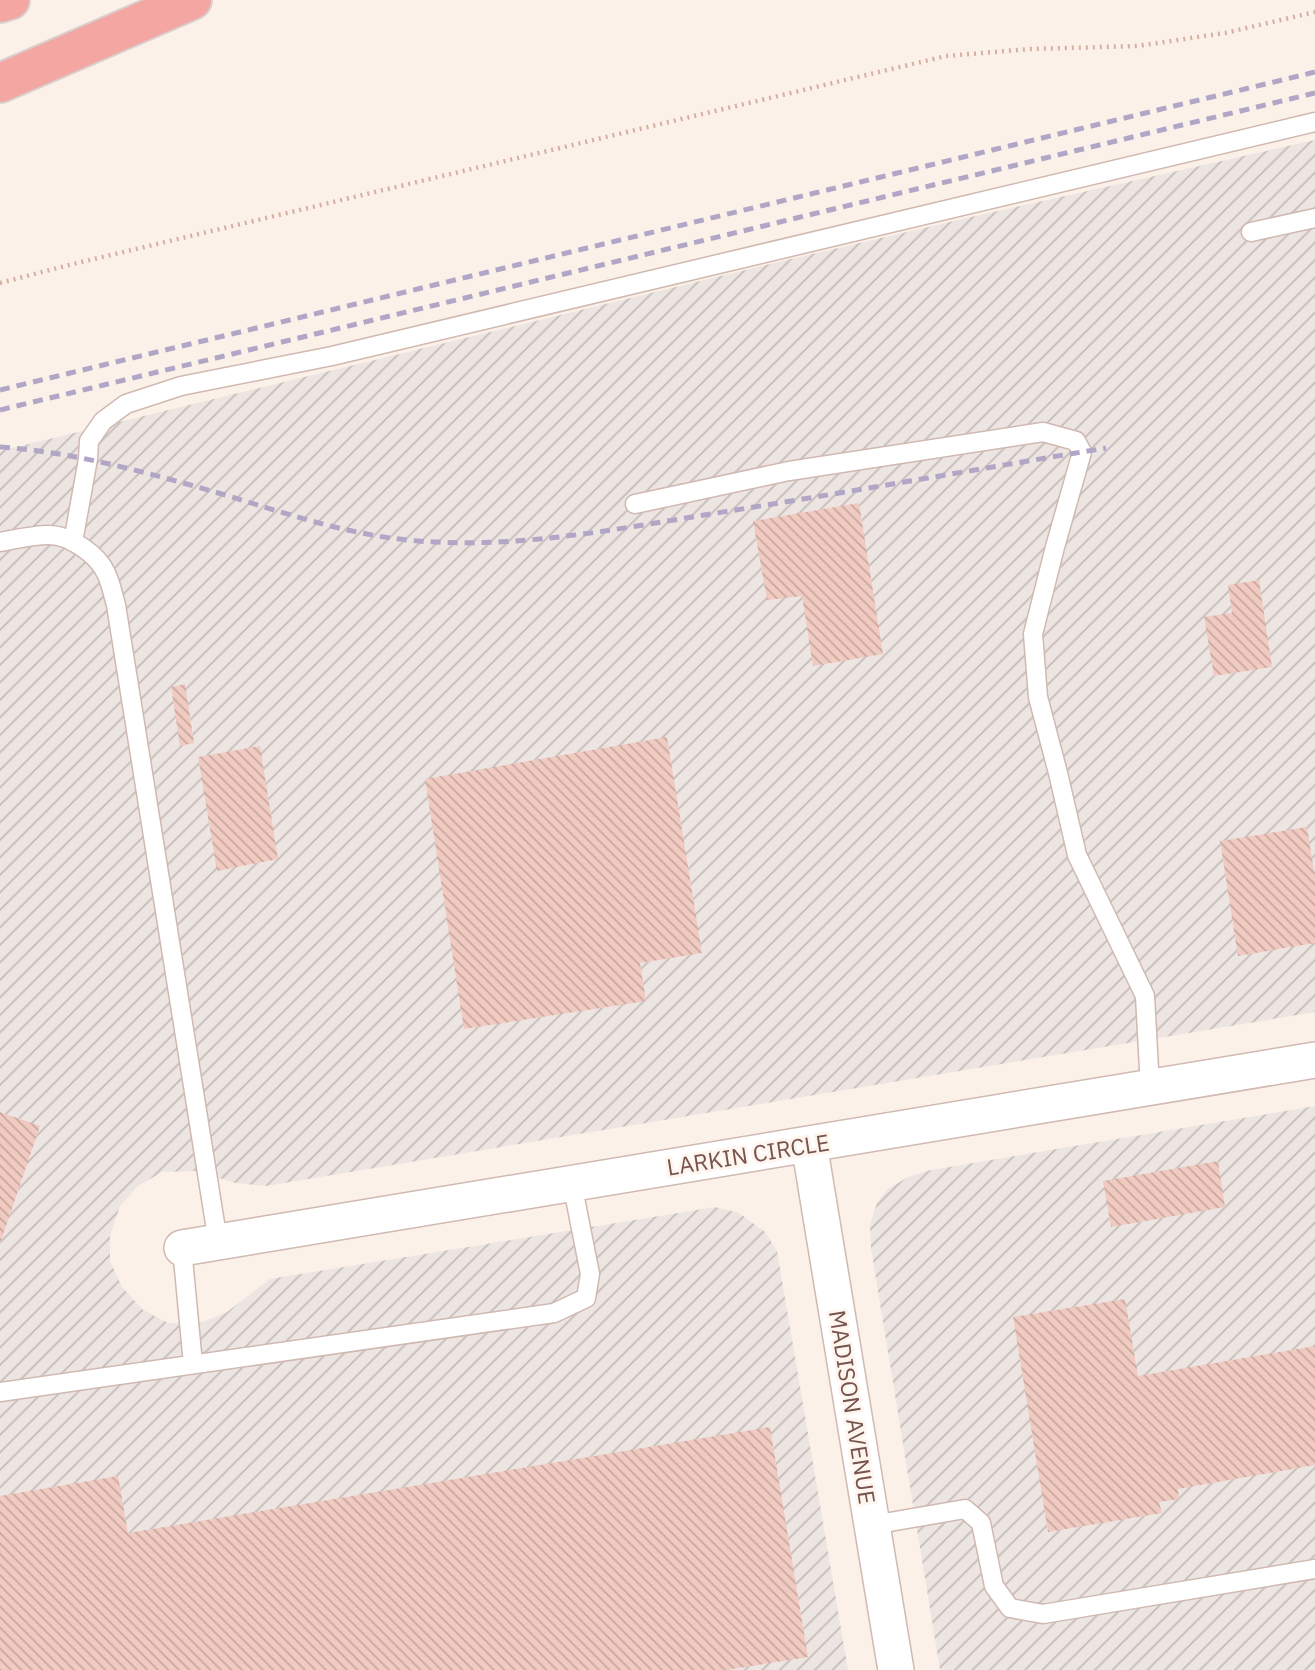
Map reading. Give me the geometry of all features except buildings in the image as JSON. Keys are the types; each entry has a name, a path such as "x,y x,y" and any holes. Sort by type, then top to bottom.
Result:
{"highway":[{"path":"0,3 10,0"},
{"path":"0,82 192,0"}],"street":[{"name":"LARKIN CIRCLE","path":"182,1248 1315,1060"},
{"name":"MADISON AVENUE","path":"809,1144 896,1670"}],"lane":[{"path":"73,542 89,441 103,421 126,404 181,386 331,356 1315,122"},
{"path":"1251,232 1315,218"},
{"path":"635,504 789,471 1043,432 1076,441 1082,452 1033,634 1038,697 1077,855 1145,996 1150,1088"},
{"path":"0,542 52,535 73,542 93,555 106,573 116,605 218,1242"},
{"path":"0,1392 554,1314 586,1298 590,1274 572,1183"},
{"path":"182,1248 193,1364"},
{"path":"872,1525 965,1509 981,1523 994,1586 1010,1608 1043,1614 1315,1569"}],"path":[{"path":"0,284 73,264 946,56 1030,49 1137,46 1225,33 1315,12"}],"shaded area":[{"path":"1315,140 1315,1012 266,1186 236,1183 195,1171 162,1172 138,1186 120,1206 110,1236 110,1261 122,1287 143,1310 168,1323 200,1323 227,1312 270,1279 715,1207 739,1213 765,1232 777,1251 848,1670 0,1670 0,451 791,259"},
{"path":"1315,1106 1315,1670 940,1670 871,1248 870,1225 877,1203 888,1189 908,1177 931,1170"}],"railway":[{"path":"0,390 1315,72"},
{"path":"0,410 1315,93"},
{"path":"0,447 55,453 109,464 310,520 382,537 482,543 630,527 1106,448"}]}
